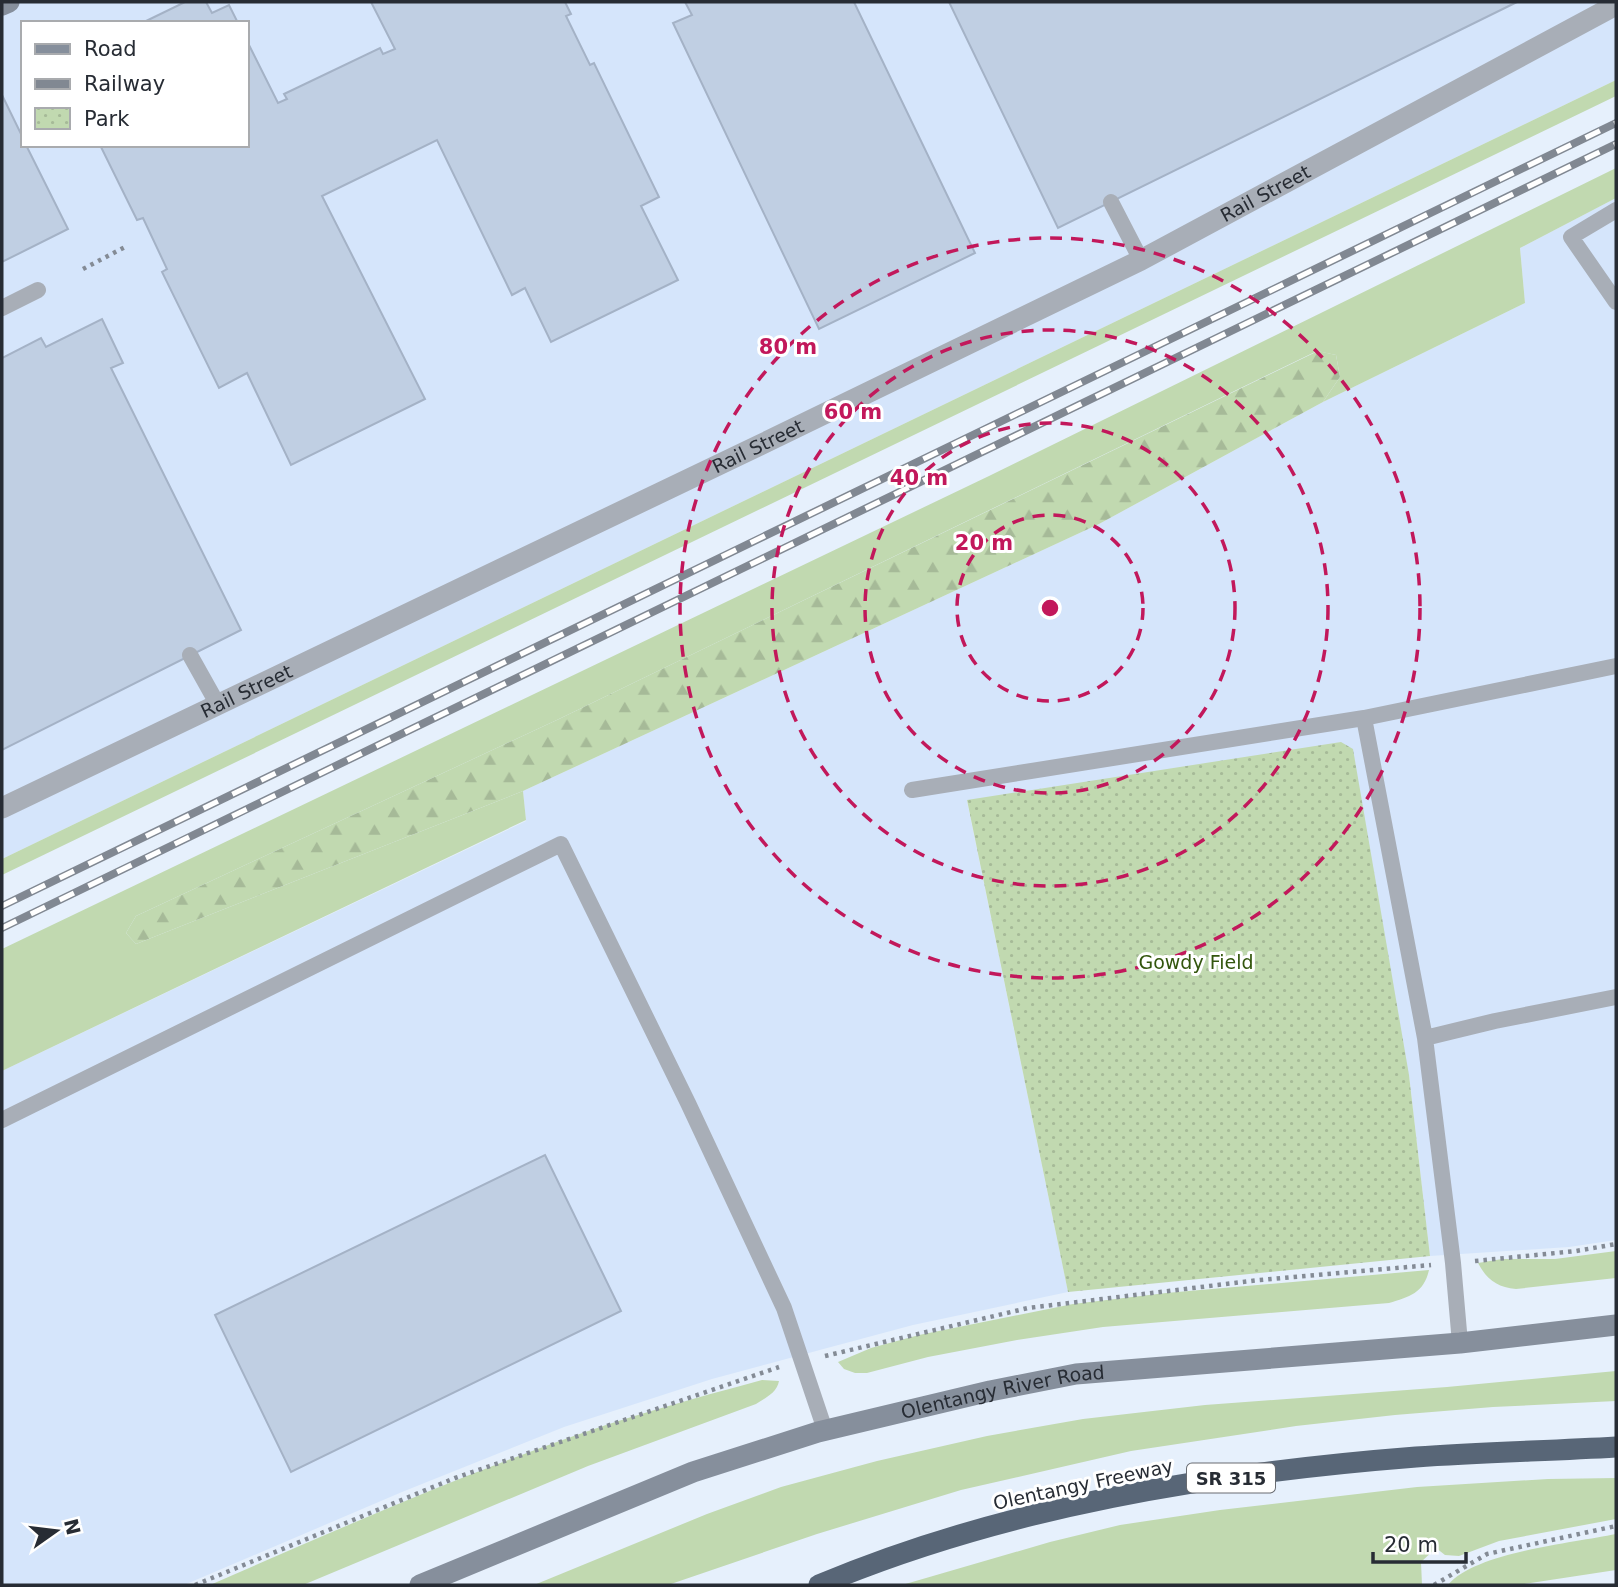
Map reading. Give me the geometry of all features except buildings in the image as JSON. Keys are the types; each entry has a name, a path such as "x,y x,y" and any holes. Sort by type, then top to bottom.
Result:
{"highway":[{"name":"Olentangy Freeway","path":"819,1585 869,1564 1028,1517 1193,1483 1416,1457 1609,1447"},
{"path":"802,1585 869,1564"}],"main road":[{"path":"2,5 9,2"},
{"name":"Olentangy River Road","path":"420,1585 693,1472 825,1430 990,1391 1076,1374 1460,1343 1616,1325"}],"street":[{"name":"Rail Street","path":"2,808 1141,260 1586,10 1616,5"}],"lane":[{"path":"1111,202 1141,260"},
{"path":"1616,210 1571,237 1616,302"},
{"path":"2,308 37,290"},
{"path":"190,655 218,705"},
{"path":"912,790 1364,718 1616,666"},
{"path":"1364,718 1425,1038 1453,1263 1460,1343"},
{"path":"2,1120 561,844 784,1308 825,1430"},
{"path":"1425,1038 1616,997"}],"path":[{"path":"83,268 125,247"},
{"path":"195,1585 455,1478 772,1368 1028,1308 1259,1280 1576,1251 1616,1244"},
{"path":"1434,1585 1487,1554 1616,1526"}],"shaded area":[{"path":"2,2 1616,2 1616,80 2,859"},
{"path":"1616,198 1616,1240 1569,1247 1430,1256 1409,1075 967,801 1068,1292 913,1325 712,1379 564,1427 402,1492 184,1585 2,1585 2,1071 526,821 523,791 1099,524 1323,402 1525,303 1520,248"}],"green space":[{"path":"1616,80 1616,96 2,875 2,859"},
{"path":"1616,168 1616,198 1520,248 1525,303 1323,402 1340,377 1336,355 1317,351 559,719 136,916 126,933 136,944 523,791 526,820 2,1071 2,949 989,476"},
{"path":"1318,351 1336,355 1340,377 1323,402 1099,524 523,791 136,944 126,933 136,916 559,719"},
{"name":"Gowdy Field","path":"1341,742 1353,749 1409,1075 1430,1256 1068,1292 967,800"},
{"path":"1616,1251 1616,1278 1516,1289 1493,1282 1478,1263 1502,1259 1555,1259"},
{"path":"1429,1270 1427,1278 1415,1293 1389,1303 1103,1327 928,1357 867,1373 844,1369 838,1362 871,1348 919,1335 1073,1304 1166,1293"},
{"path":"1616,1371 1616,1401 1395,1415 1296,1426 1131,1451 961,1490 817,1534 668,1585 534,1585 707,1514 781,1487 877,1461 987,1436 1083,1419 1205,1405"},
{"path":"762,1380 779,1381 773,1392 756,1404 588,1466 303,1585 210,1585 380,1511 510,1459 631,1417"},
{"path":"1616,1478 1616,1519 1499,1541 1459,1556 1445,1555 1436,1548 1421,1562 1422,1585 902,1585 1050,1542 1120,1525 1220,1510 1417,1487"},
{"path":"1616,1534 1616,1570 1517,1585 1448,1585 1480,1564 1502,1557 1526,1550"}],"railway":[{"path":"2,906 1616,123"},
{"path":"2,928 1616,144"}]}
